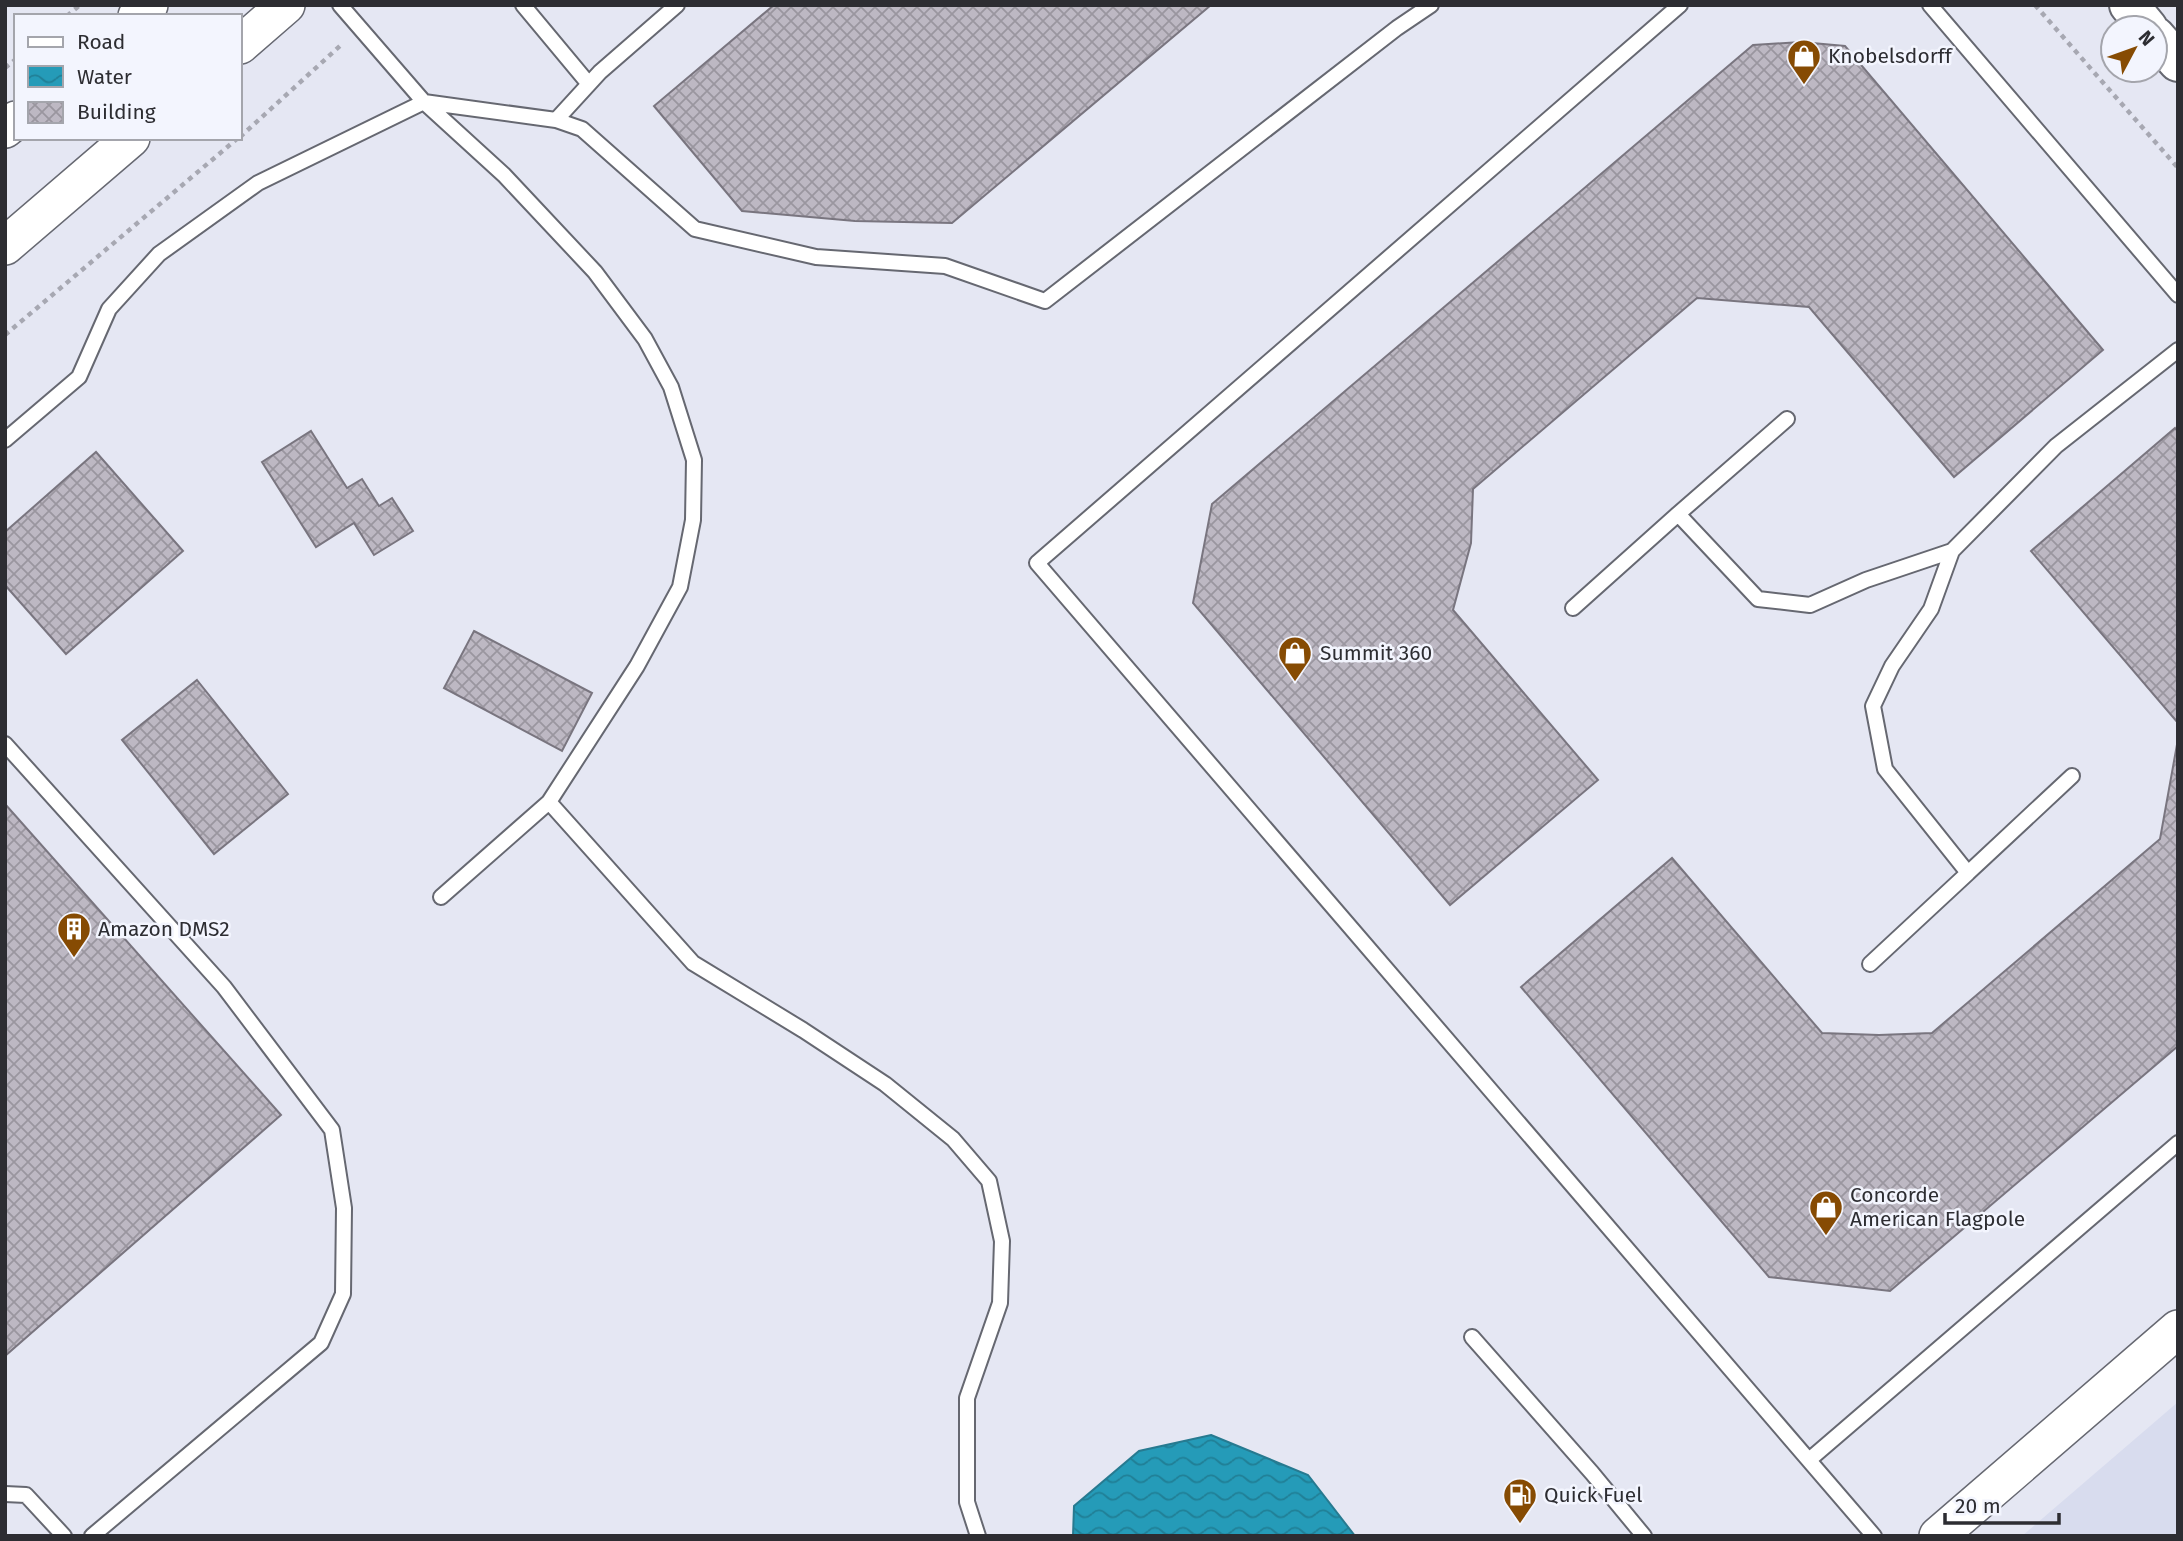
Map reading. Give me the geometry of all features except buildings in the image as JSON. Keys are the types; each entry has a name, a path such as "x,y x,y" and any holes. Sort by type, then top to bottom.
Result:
{"street":[{"path":"242,43 286,5"},
{"path":"5,246 129,140"},
{"path":"1938,1536 2178,1329"}],"lane":[{"path":"340,5 424,102 504,175 604,283 645,339 671,387 694,460 693,520 680,587 637,666 549,802 441,897"},
{"path":"523,5 588,83"},
{"path":"556,120 588,83 677,5"},
{"path":"5,440 79,377 109,309 159,254 258,183 424,102 556,120 582,129 695,229 816,257 945,266 1045,301 1397,28 1431,5"},
{"path":"1680,5 1037,563 1874,1536"},
{"path":"1930,5 2178,295"},
{"path":"1968,873 1885,769 1873,706 1892,666 1931,609 1952,551 2056,446 2178,350"},
{"path":"1573,608 1787,419"},
{"path":"1678,514 1758,599 1810,605 1866,580 1952,551"},
{"path":"5,744 224,987 332,1130 344,1208 343,1294 321,1343 92,1536"},
{"path":"1870,964 2072,776"},
{"path":"549,802 693,963 803,1030 884,1084 953,1139 989,1181 1002,1241 1000,1303 967,1398 967,1502 978,1536"},
{"path":"1809,1460 2178,1143"},
{"path":"1472,1337 1644,1536"},
{"path":"5,1494 26,1495 64,1536"}],"path":[{"path":"2035,5 2178,169"},
{"path":"242,134 359,27"},
{"path":"5,335 235,140"}],"shaded area":[{"path":"2178,1402 2178,1536 2022,1536"}],"water":[{"path":"1211,1435 1308,1475 1355,1536 1073,1536 1074,1506 1139,1451"}],"place":[{"name":"Knobelsdorff","path":"1804,86"},
{"name":"Summit 360","path":"1295,683"},
{"name":"Amazon DMS2","path":"74,959"},
{"name":"Concorde American Flagpole","path":"1826,1237"},
{"name":"Quick Fuel","path":"1520,1525"}]}
